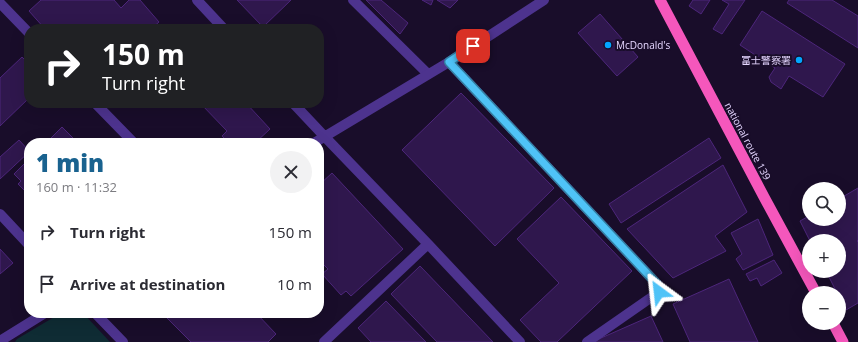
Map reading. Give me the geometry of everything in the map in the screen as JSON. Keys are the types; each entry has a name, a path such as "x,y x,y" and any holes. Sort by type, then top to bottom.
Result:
{"highway":[{"name":"national route 139","path":"660,0 812,286"},
{"path":"837,330 843,342"}],"street":[{"path":"198,0 220,24"},
{"path":"353,0 428,74"},
{"path":"325,137 449,62 544,0"},
{"path":"0,3 24,29"},
{"path":"449,62 657,284 659,292 587,342"},
{"path":"100,108 129,138"},
{"path":"298,108 520,342"},
{"path":"0,214 24,240"},
{"path":"324,342 428,244"},
{"path":"0,341 37,318"},
{"path":"100,318 123,342"}],"shaded area":[{"path":"53,318 88,318 110,342 15,342 17,339"}],"building":[{"path":"41,0 114,0 121,8 129,0 140,0 159,22 157,24 41,24 29,11"},
{"path":"237,0 291,0 266,24 260,24"},
{"path":"366,0 381,0 408,23 400,34"},
{"path":"422,0 433,0 431,5"},
{"path":"437,0 458,0 450,8"},
{"path":"693,0 710,0 701,14 689,6"},
{"path":"722,0 745,0 722,34 713,29 729,4"},
{"path":"789,0 832,0 858,16 858,48 787,3"},
{"path":"762,11 845,64 823,97 789,76 781,89 771,82 769,77 775,68 740,45"},
{"name":"McDonald's","path":"600,14 638,57 617,76 578,33"},
{"path":"22,57 24,59 24,103 0,126 0,78"},
{"path":"461,93 554,188 495,246 402,150"},
{"path":"205,108 251,108 270,129 260,138 224,138 222,136 227,131"},
{"path":"62,127 73,138 51,138"},
{"path":"709,138 721,158 621,223 609,204"},
{"path":"19,140 24,146 24,157 0,179 0,157"},
{"path":"24,164 24,190 18,184 21,181 14,174"},
{"path":"723,165 747,212 715,236 726,251 673,278 627,229"},
{"path":"332,173 403,249 351,296 346,291 341,295 324,276 324,272 328,269 324,265 324,180"},
{"path":"858,188 858,303 846,310 846,286 834,286 830,278 846,278 846,234 806,234 802,226 846,226 846,195"},
{"path":"561,197 632,271 557,342 541,342 520,320 559,283 517,239"},
{"path":"758,219 773,255 743,270 736,259 742,254 731,233"},
{"path":"0,249 13,263 0,274"},
{"path":"774,260 782,273 761,286 757,278 750,281 746,274"},
{"path":"420,266 493,342 437,342 391,294"},
{"path":"729,279 758,342 690,342 673,304"},
{"path":"386,301 426,342 371,342 358,328"},
{"path":"651,316 663,342 592,342"},
{"path":"167,318 261,318 276,334 268,342 191,342"}],"place":[{"name":"McDonald's","path":"608,45"},
{"name":"富士警察署","path":"799,60"}],"route":[{"path":"473,46 449,62 657,284 659,292"}]}
